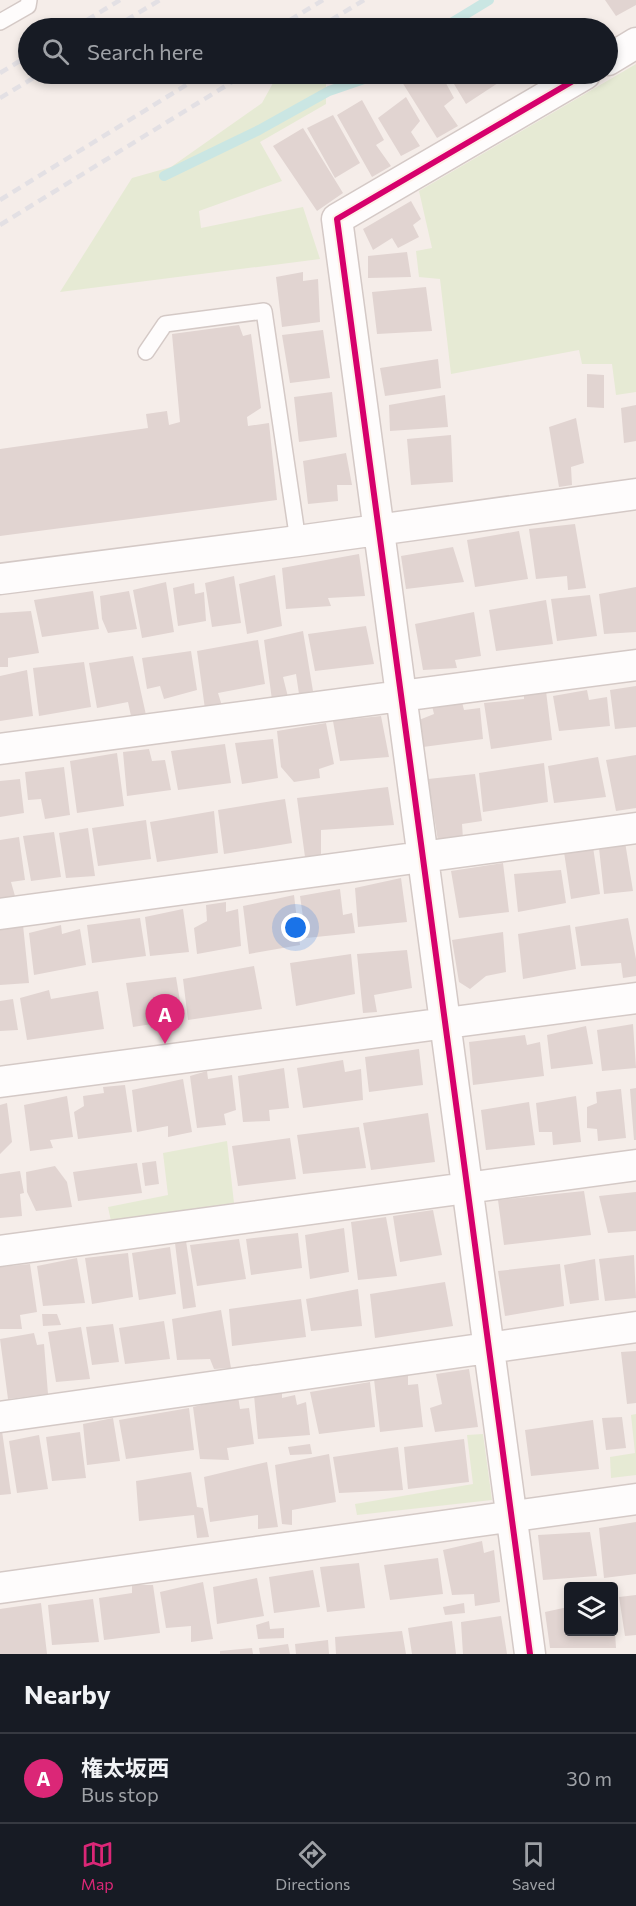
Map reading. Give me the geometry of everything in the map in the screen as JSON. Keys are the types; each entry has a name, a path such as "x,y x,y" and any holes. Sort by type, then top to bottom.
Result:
{"street":[{"path":"618,54 636,43"},
{"path":"530,1654 337,219 568,84"},
{"path":"0,579 298,541 636,494"},
{"path":"0,749 636,665"},
{"path":"0,914 636,828"},
{"path":"0,1082 636,998"},
{"path":"0,1251 636,1166"},
{"path":"0,1417 636,1328"},
{"path":"0,1588 636,1499"}],"lane":[{"path":"0,22 28,6 29,0"},
{"path":"146,352 165,324 264,311 298,541"}],"green space":[{"path":"636,64 636,392 616,395 612,364 582,364 579,350 451,374 440,279 419,277 416,251 432,248 419,191 602,84 618,84 618,75"},
{"path":"272,84 326,84 326,104 260,142 282,181 199,211 201,228 303,207 320,259 60,292 132,178 171,167 262,103"},
{"path":"227,1141 234,1203 111,1221 108,1207 168,1195 163,1153"},
{"path":"636,1414 636,1475 611,1478 610,1457 635,1453 631,1415"},
{"path":"483,1434 492,1500 357,1515 355,1504 473,1484 467,1435"}],"building":[{"path":"605,0 636,0 636,5 616,16"},
{"path":"403,84 446,84 454,98 444,106 458,126 437,138"},
{"path":"454,84 496,84 466,104"},
{"path":"406,97 420,121 411,132 420,146 401,156 378,118"},
{"path":"362,100 384,140 376,145 391,166 372,177 337,115"},
{"path":"333,115 360,163 335,178 307,128"},
{"path":"303,128 343,193 317,211 273,146"},
{"path":"411,201 421,219 413,225 419,237 398,248 392,238 373,250 363,229"},
{"path":"407,252 411,277 368,278 368,256"},
{"path":"303,272 303,281 318,279 320,322 282,327 276,277"},
{"path":"426,287 432,331 377,334 372,292"},
{"path":"239,325 243,336 251,334 261,408 247,417 248,426 269,423 277,500 0,536 0,449 148,428 146,414 167,411 169,425 180,422 172,334"},
{"path":"323,330 330,378 290,383 282,335"},
{"path":"438,359 441,388 385,396 380,368"},
{"path":"587,374 604,375 604,408 587,407"},
{"path":"332,392 337,437 299,442 294,397"},
{"path":"445,395 448,427 390,431 389,405"},
{"path":"636,405 636,441 624,443 621,408"},
{"path":"576,418 584,463 571,467 572,485 559,487 549,427"},
{"path":"451,435 453,482 411,485 407,439"},
{"path":"346,453 352,485 337,485 338,501 308,504 303,461"},
{"path":"575,524 586,588 568,590 567,576 536,579 529,529"},
{"path":"519,531 528,579 475,587 467,540"},
{"path":"453,547 464,582 406,589 401,556"},
{"path":"359,554 365,596 328,598 331,606 286,609 282,568"},
{"path":"275,575 282,626 247,634 239,584"},
{"path":"234,576 241,623 212,627 205,583"},
{"path":"166,582 174,632 142,638 133,590"},
{"path":"194,583 195,594 204,592 206,621 178,626 173,588"},
{"path":"636,587 636,632 604,634 599,594"},
{"path":"93,591 99,629 42,637 34,600"},
{"path":"129,591 137,629 108,633 102,619 100,596"},
{"path":"590,595 597,636 557,641 551,599"},
{"path":"546,600 553,644 496,651 489,610"},
{"path":"31,611 39,653 8,658 8,667 0,667 0,613"},
{"path":"474,612 481,656 455,660 457,668 423,670 415,624"},
{"path":"366,626 374,664 315,671 308,634"},
{"path":"303,631 313,691 299,694 296,674 283,677 288,697 272,700 264,640"},
{"path":"258,640 265,684 218,693 222,706 205,709 197,651"},
{"path":"191,651 197,690 164,699 160,686 147,689 142,658"},
{"path":"133,656 146,715 131,716 128,702 97,708 89,663"},
{"path":"84,662 91,707 39,716 33,668"},
{"path":"27,670 33,716 0,721 0,676"},
{"path":"636,686 636,727 615,729 610,690"},
{"path":"587,690 589,700 607,697 610,726 559,731 553,696"},
{"path":"546,691 552,740 491,749 484,703 524,699 524,692"},
{"path":"462,702 464,710 480,708 483,739 423,747 419,720 434,714 432,706"},
{"path":"381,716 389,757 340,761 333,721"},
{"path":"326,723 334,764 319,769 320,778 294,782 281,767 277,731"},
{"path":"273,739 278,778 242,784 235,743"},
{"path":"225,744 231,783 178,790 171,751"},
{"path":"149,749 152,761 165,760 171,790 127,796 123,752"},
{"path":"117,753 124,806 77,813 70,761"},
{"path":"636,755 636,808 616,811 606,760"},
{"path":"598,757 606,797 554,803 548,766"},
{"path":"544,763 548,802 483,812 479,773"},
{"path":"64,767 70,815 45,819 41,799 28,800 25,772"},
{"path":"475,774 482,821 462,824 463,839 438,841 428,779"},
{"path":"20,779 24,813 0,817 0,781"},
{"path":"388,787 394,825 321,830 321,855 305,857 297,798"},
{"path":"285,799 292,843 224,854 218,810"},
{"path":"214,811 218,853 157,862 150,822"},
{"path":"146,820 151,859 98,866 92,828"},
{"path":"88,828 95,876 66,878 59,833"},
{"path":"54,832 61,877 31,881 23,836"},
{"path":"19,837 25,880 11,882 15,896 0,898 0,840"},
{"path":"625,842 633,891 604,894 599,848"},
{"path":"593,847 600,894 571,899 564,852"},
{"path":"503,863 509,912 459,918 451,871"},
{"path":"561,870 566,903 518,912 514,874"},
{"path":"401,878 407,922 358,927 355,888"},
{"path":"340,889 343,915 352,913 355,933 306,938 300,896"},
{"path":"294,895 300,945 249,954 243,906"},
{"path":"226,902 226,912 238,909 241,946 197,954 194,928 207,921 206,905"},
{"path":"183,909 189,952 150,956 145,917"},
{"path":"140,918 146,956 92,963 87,925"},
{"path":"628,918 636,959 636,976 623,978 621,963 581,966 575,927"},
{"path":"23,925 29,983 0,985 0,928"},
{"path":"61,925 62,934 80,929 86,965 34,975 29,933"},
{"path":"570,925 576,969 523,979 518,934"},
{"path":"503,932 506,972 486,976 470,989 459,982 452,940"},
{"path":"407,950 412,988 374,995 377,1012 363,1013 357,954"},
{"path":"351,954 355,994 296,1006 290,963"},
{"path":"254,966 262,1009 188,1020 183,979"},
{"path":"176,977 183,1019 133,1027 126,983"},
{"path":"49,990 51,999 98,991 104,1029 27,1040 20,998"},
{"path":"13,999 18,1030 0,1031 0,1001"},
{"path":"633,1024 636,1068 602,1071 597,1030"},
{"path":"586,1026 593,1064 551,1069 547,1035"},
{"path":"525,1035 527,1045 540,1042 544,1076 473,1085 469,1042"},
{"path":"419,1049 423,1085 369,1092 365,1057"},
{"path":"343,1060 345,1072 361,1069 363,1100 303,1108 297,1068"},
{"path":"284,1068 289,1108 269,1110 270,1121 243,1122 238,1076"},
{"path":"207,1071 208,1079 232,1075 236,1110 224,1114 226,1125 197,1128 190,1076"},
{"path":"183,1079 192,1132 168,1137 168,1126 137,1132 132,1090"},
{"path":"125,1085 132,1132 78,1139 74,1112 84,1106 83,1096 104,1093 103,1087"},
{"path":"636,1088 636,1140 634,1140 630,1089"},
{"path":"621,1089 626,1138 598,1141 597,1129 587,1128 587,1107 597,1103 596,1092"},
{"path":"67,1096 73,1137 50,1140 53,1148 30,1151 24,1105"},
{"path":"576,1096 581,1142 553,1145 552,1132 539,1132 536,1103"},
{"path":"529,1102 535,1145 486,1150 481,1110"},
{"path":"7,1103 12,1142 0,1154 0,1105"},
{"path":"428,1113 435,1162 371,1170 363,1123"},
{"path":"359,1127 366,1168 303,1174 297,1135"},
{"path":"290,1138 296,1179 238,1186 232,1146"},
{"path":"156,1161 159,1184 145,1186 142,1163"},
{"path":"137,1163 142,1193 78,1201 73,1172"},
{"path":"55,1166 67,1182 72,1207 36,1211 27,1192 26,1172"},
{"path":"20,1171 24,1193 20,1194 22,1216 0,1218 0,1174"},
{"path":"584,1191 591,1235 504,1245 498,1200"},
{"path":"636,1192 636,1231 608,1233 599,1196"},
{"path":"433,1210 442,1255 400,1262 393,1216"},
{"path":"386,1217 397,1276 358,1280 351,1222"},
{"path":"344,1228 349,1272 310,1279 305,1235"},
{"path":"298,1233 302,1268 251,1275 246,1239"},
{"path":"239,1239 246,1279 197,1286 190,1245"},
{"path":"186,1241 196,1307 183,1309 175,1243"},
{"path":"170,1247 176,1294 139,1300 132,1253"},
{"path":"128,1253 133,1297 92,1304 85,1258"},
{"path":"634,1255 636,1298 605,1301 599,1259"},
{"path":"77,1258 85,1303 43,1306 37,1266"},
{"path":"595,1259 599,1300 570,1304 564,1265"},
{"path":"30,1264 37,1312 20,1315 22,1329 0,1329 0,1267"},
{"path":"560,1264 564,1306 505,1316 498,1271"},
{"path":"445,1282 453,1326 375,1338 370,1294"},
{"path":"358,1289 362,1326 311,1331 306,1299"},
{"path":"301,1299 306,1337 232,1346 229,1309"},
{"path":"221,1310 231,1368 214,1369 210,1359 177,1360 172,1319"},
{"path":"42,1314 57,1314 61,1325 43,1326"},
{"path":"164,1321 170,1359 125,1364 119,1328"},
{"path":"113,1324 119,1362 92,1365 86,1327"},
{"path":"81,1327 90,1379 56,1382 48,1332"},
{"path":"34,1333 37,1345 44,1344 48,1394 8,1399 0,1339"},
{"path":"636,1351 636,1403 627,1404 621,1352"},
{"path":"469,1369 478,1427 435,1432 430,1408 442,1404 436,1374"},
{"path":"408,1374 408,1385 418,1384 423,1427 380,1432 374,1379"},
{"path":"370,1382 375,1427 319,1434 310,1392"},
{"path":"282,1388 282,1398 295,1395 297,1405 306,1402 310,1435 258,1439 254,1395"},
{"path":"238,1396 240,1409 249,1408 254,1444 227,1448 229,1460 200,1459 193,1407"},
{"path":"189,1408 194,1450 126,1459 119,1420"},
{"path":"622,1417 626,1448 606,1450 602,1418"},
{"path":"113,1418 120,1461 87,1465 83,1424"},
{"path":"593,1420 599,1469 531,1476 525,1430"},
{"path":"0,1431 2,1431 11,1494 0,1495"},
{"path":"80,1432 86,1478 52,1481 46,1437"},
{"path":"39,1435 48,1489 17,1493 9,1441"},
{"path":"464,1439 469,1482 408,1489 404,1447"},
{"path":"310,1444 312,1454 290,1455 288,1447"},
{"path":"398,1447 403,1490 339,1493 333,1457"},
{"path":"329,1454 336,1502 292,1510 292,1525 282,1524 275,1465"},
{"path":"267,1462 278,1527 258,1529 258,1515 210,1522 204,1477"},
{"path":"191,1472 197,1507 203,1508 209,1537 197,1538 194,1515 139,1521 136,1481"},
{"path":"636,1522 636,1574 604,1578 599,1528"},
{"path":"590,1532 597,1576 543,1580 538,1535"},
{"path":"482,1541 484,1553 494,1550 500,1602 475,1606 474,1594 452,1595 443,1550"},
{"path":"438,1558 443,1594 390,1600 384,1565"},
{"path":"359,1563 365,1608 327,1612 320,1567"},
{"path":"313,1570 320,1607 274,1613 269,1577"},
{"path":"257,1578 264,1616 217,1624 213,1587"},
{"path":"203,1582 213,1639 191,1642 191,1626 166,1628 160,1592"},
{"path":"132,1585 153,1585 160,1633 104,1640 99,1598 132,1593"},
{"path":"636,1595 636,1635 625,1636 619,1597"},
{"path":"93,1599 99,1642 52,1645 48,1605"},
{"path":"41,1603 47,1654 0,1654 0,1609"},
{"path":"464,1603 465,1613 445,1615 443,1607"},
{"path":"564,1608 564,1636 615,1636 616,1648 550,1648 545,1612"},
{"path":"501,1616 507,1654 463,1654 461,1622"},
{"path":"269,1621 270,1629 284,1628 284,1638 258,1639 256,1625"},
{"path":"452,1621 456,1654 412,1654 408,1628"},
{"path":"402,1631 406,1654 336,1654 335,1637"},
{"path":"328,1640 329,1654 296,1654 295,1644"},
{"path":"288,1644 290,1654 260,1654 259,1648"},
{"path":"252,1648 253,1654 220,1654 220,1651"}],"waterway":[{"path":"459,18 489,0"},
{"path":"164,176 259,130 329,91 349,84"}],"railway":[{"path":"90,18 120,0"},
{"path":"130,18 160,0"},
{"path":"293,18 323,0"},
{"path":"334,18 364,0"},
{"path":"0,73 18,62"},
{"path":"0,98 23,84"},
{"path":"0,200 188,84"},
{"path":"0,225 229,84"}],"cycle path":[{"path":"530,1654 337,219 568,84"}],"place":[{"name":"権太坂西","path":"165,1044"}]}
